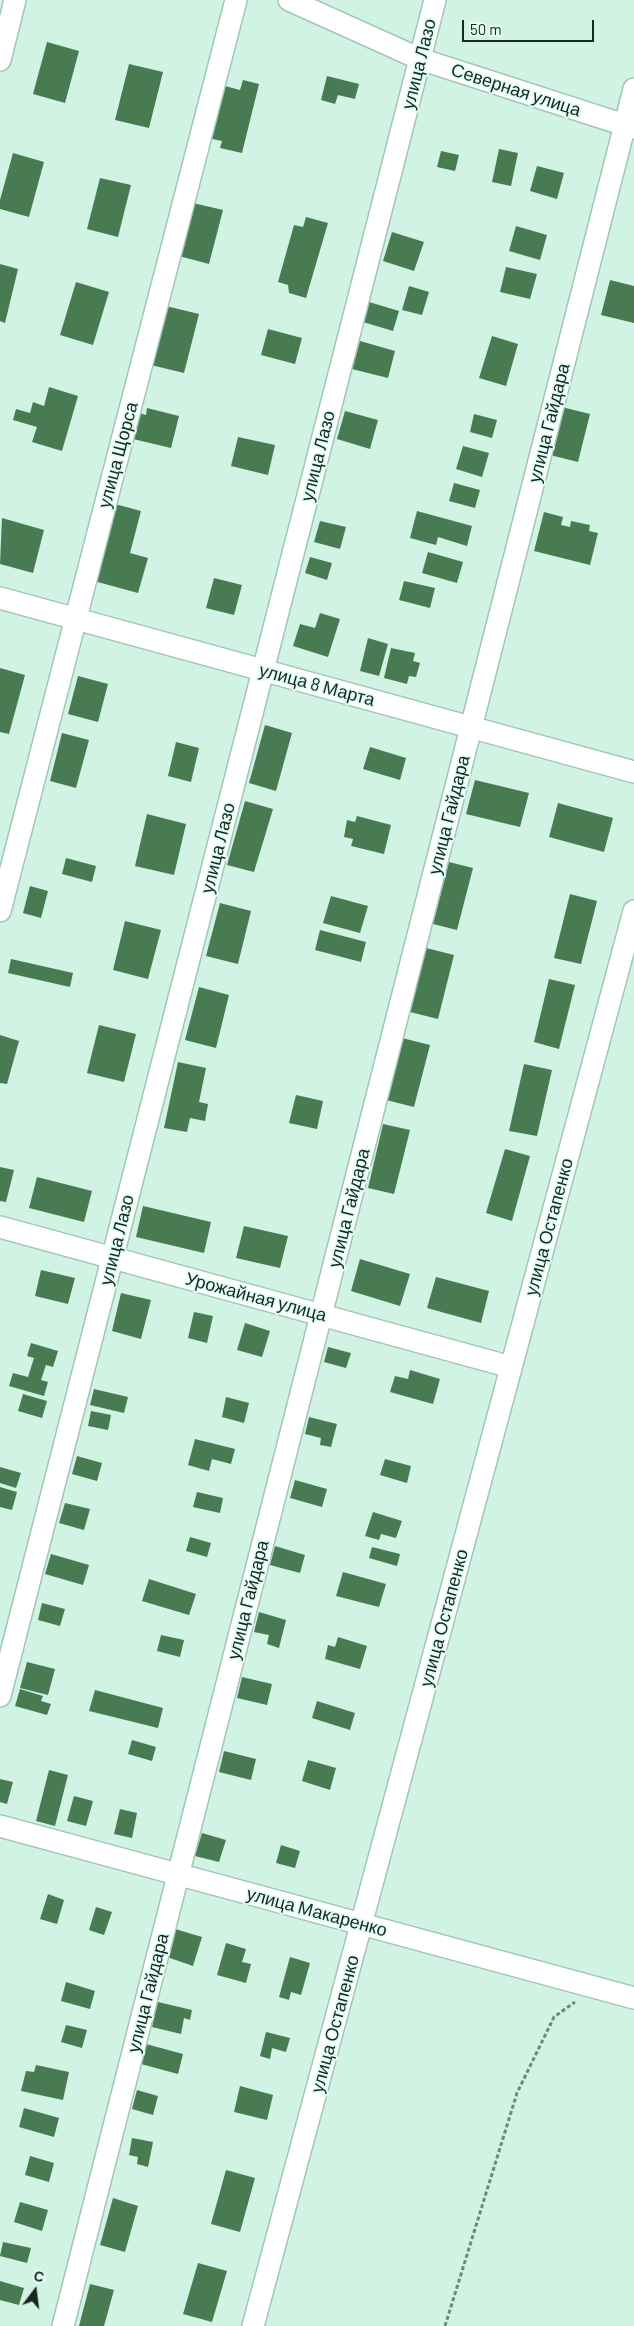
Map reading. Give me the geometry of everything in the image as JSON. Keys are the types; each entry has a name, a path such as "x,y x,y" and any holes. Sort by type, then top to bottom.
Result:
{"street":[{"path":"0,60 15,0"},
{"name":"улица Щорса","path":"0,911 236,0"},
{"name":"Северная улица","path":"289,0 420,59 629,127"},
{"name":"улица Лазо","path":"0,1696 435,0"},
{"name":"улица Гайдара","path":"63,2326 471,727 629,127 634,89"},
{"name":"улица 8 Марта","path":"0,598 634,772"},
{"name":"улица Остапенко","path":"253,2326 634,911"},
{"name":"Урожайная улица","path":"0,1227 511,1367"},
{"name":"улица Макаренко","path":"0,1826 634,1998"}],"path":[{"path":"445,2326 517,2094 554,2017 597,1988"}],"building":[{"path":"47,42 79,51 65,103 33,94"},
{"path":"129,64 163,72 149,128 115,120"},
{"path":"327,76 359,84 355,99 338,95 335,104 321,100"},
{"path":"243,80 259,84 242,153 220,148 222,141 212,139 225,86 240,90"},
{"path":"499,149 518,153 511,186 492,182"},
{"path":"441,151 459,155 455,171 437,167"},
{"path":"13,153 44,162 29,217 0,209 0,200"},
{"path":"537,166 564,173 557,199 530,191"},
{"path":"100,178 131,185 118,237 87,229"},
{"path":"193,203 223,210 209,264 179,256"},
{"path":"306,217 328,223 306,298 289,293 288,285 278,282 294,225 303,227"},
{"path":"516,226 547,235 540,260 509,251"},
{"path":"392,232 424,242 414,271 383,261"},
{"path":"0,264 18,269 5,323 0,321"},
{"path":"506,267 537,274 530,299 500,292"},
{"path":"610,280 634,286 634,323 601,315"},
{"path":"76,282 109,292 93,345 60,335"},
{"path":"409,286 429,292 422,315 402,310"},
{"path":"369,302 399,311 393,331 363,322"},
{"path":"166,306 199,314 184,373 151,365"},
{"path":"268,329 302,338 295,364 261,355"},
{"path":"492,336 518,344 506,386 479,378"},
{"path":"360,341 395,351 388,378 352,369"},
{"path":"49,387 78,396 62,451 32,442 37,427 13,420 16,409 30,413 33,402 44,406"},
{"path":"562,407 590,414 578,462 550,455"},
{"path":"147,408 179,416 171,448 133,439 139,413 146,415"},
{"path":"345,411 378,420 370,449 337,439"},
{"path":"474,414 497,420 492,438 470,432"},
{"path":"238,437 275,445 268,475 231,466"},
{"path":"463,446 489,453 482,477 456,469"},
{"path":"454,483 480,490 475,508 449,501"},
{"path":"115,504 141,511 130,553 148,558 138,593 94,581"},
{"path":"417,511 472,526 467,546 438,537 436,545 410,538"},
{"path":"544,512 563,517 561,525 570,527 571,521 590,525 589,531 598,533 590,565 534,551"},
{"path":"2,518 44,530 33,573 0,564"},
{"path":"320,521 346,527 340,549 314,542"},
{"path":"428,552 463,562 457,583 422,573"},
{"path":"310,557 332,563 327,580 305,573"},
{"path":"214,578 242,585 234,615 206,608"},
{"path":"404,581 435,588 430,608 399,600"},
{"path":"320,613 340,619 328,657 293,646 300,624 315,628"},
{"path":"368,638 388,644 379,676 360,671"},
{"path":"391,648 415,653 413,661 420,663 416,677 409,676 407,684 384,678"},
{"path":"0,668 25,675 9,734 0,732"},
{"path":"78,676 108,684 98,722 68,714"},
{"path":"265,725 292,733 276,791 249,783"},
{"path":"62,733 89,740 76,788 50,781"},
{"path":"176,742 199,748 191,782 168,776"},
{"path":"370,747 406,758 400,780 363,769"},
{"path":"475,780 529,793 520,827 466,814"},
{"path":"245,801 273,809 254,872 227,865"},
{"path":"558,803 613,818 604,852 549,837"},
{"path":"147,814 186,824 174,875 135,866"},
{"path":"357,816 391,825 384,854 351,846 353,839 344,837 347,820 355,822"},
{"path":"66,858 96,866 92,882 62,874"},
{"path":"449,862 473,868 457,930 433,924"},
{"path":"30,886 48,891 41,918 23,913"},
{"path":"570,894 597,901 581,964 554,958"},
{"path":"331,896 368,906 360,933 323,923"},
{"path":"220,903 251,911 238,964 206,956"},
{"path":"125,921 161,930 148,979 113,970"},
{"path":"320,930 366,942 361,962 315,950"},
{"path":"426,948 454,955 438,1019 410,1012"},
{"path":"11,959 73,973 70,987 8,973"},
{"path":"549,979 575,985 559,1049 534,1042"},
{"path":"199,987 229,995 216,1048 185,1040"},
{"path":"99,1025 136,1034 124,1082 87,1073"},
{"path":"0,1035 19,1041 7,1084 0,1083"},
{"path":"402,1038 430,1045 414,1107 386,1100"},
{"path":"178,1062 206,1068 199,1102 208,1104 205,1121 190,1118 187,1132 164,1128"},
{"path":"524,1064 552,1070 537,1136 509,1131"},
{"path":"296,1095 323,1101 317,1129 289,1123"},
{"path":"383,1124 410,1130 394,1194 368,1188"},
{"path":"505,1149 530,1156 512,1221 486,1213"},
{"path":"0,1167 14,1170 6,1202 0,1201"},
{"path":"37,1177 92,1191 84,1222 29,1208"},
{"path":"143,1206 211,1222 204,1253 136,1237"},
{"path":"244,1226 288,1236 280,1268 236,1258"},
{"path":"360,1259 410,1274 400,1306 351,1291"},
{"path":"41,1270 75,1278 68,1304 35,1296"},
{"path":"436,1277 489,1291 481,1323 427,1308"},
{"path":"121,1293 151,1300 141,1339 112,1331"},
{"path":"194,1312 213,1316 207,1343 188,1338"},
{"path":"245,1323 270,1331 262,1357 237,1350"},
{"path":"31,1343 58,1351 53,1367 46,1365 41,1380 48,1382 44,1396 9,1386 13,1373 28,1377 34,1358 27,1356"},
{"path":"328,1347 351,1353 346,1368 324,1362"},
{"path":"410,1370 440,1379 433,1404 390,1392 395,1376 408,1379"},
{"path":"94,1389 128,1397 124,1413 90,1405"},
{"path":"23,1394 47,1401 42,1418 18,1411"},
{"path":"226,1397 249,1403 244,1423 222,1417"},
{"path":"91,1411 111,1415 108,1430 88,1426"},
{"path":"309,1417 337,1424 331,1447 320,1445 321,1438 305,1434"},
{"path":"195,1439 235,1449 231,1464 212,1459 209,1471 188,1465"},
{"path":"77,1456 102,1463 97,1481 72,1474"},
{"path":"385,1459 411,1466 407,1483 380,1475"},
{"path":"0,1467 21,1473 16,1488 0,1483"},
{"path":"295,1480 327,1489 322,1507 290,1498"},
{"path":"0,1487 17,1492 12,1510 0,1507"},
{"path":"197,1492 223,1498 220,1513 193,1507"},
{"path":"65,1503 90,1509 84,1530 59,1523"},
{"path":"373,1512 402,1521 396,1538 381,1534 379,1540 365,1536"},
{"path":"190,1537 211,1543 207,1557 186,1551"},
{"path":"275,1546 305,1555 300,1573 270,1565"},
{"path":"372,1547 400,1554 397,1566 369,1558"},
{"path":"51,1554 89,1565 83,1585 45,1574"},
{"path":"343,1572 386,1584 379,1607 336,1596"},
{"path":"149,1579 196,1594 189,1615 142,1601"},
{"path":"42,1603 65,1609 60,1626 38,1620"},
{"path":"259,1612 286,1620 279,1648 267,1644 269,1635 254,1632"},
{"path":"161,1635 184,1640 180,1657 157,1651"},
{"path":"338,1637 367,1646 360,1669 325,1659 328,1645 335,1647"},
{"path":"27,1662 55,1669 48,1695 20,1688"},
{"path":"242,1677 272,1684 267,1705 237,1698"},
{"path":"20,1689 43,1696 41,1701 51,1704 47,1715 15,1706"},
{"path":"95,1690 163,1708 158,1728 89,1711"},
{"path":"317,1701 355,1713 350,1730 312,1718"},
{"path":"132,1740 156,1747 152,1761 128,1754"},
{"path":"224,1751 256,1759 251,1780 219,1772"},
{"path":"308,1760 336,1768 330,1790 302,1781"},
{"path":"49,1770 68,1775 55,1826 36,1821"},
{"path":"0,1779 13,1782 7,1804 0,1802"},
{"path":"74,1796 93,1801 86,1826 67,1821"},
{"path":"120,1809 137,1813 132,1838 114,1834"},
{"path":"202,1833 226,1840 219,1862 195,1856"},
{"path":"281,1845 300,1851 295,1868 276,1863"},
{"path":"48,1894 64,1900 57,1924 40,1919"},
{"path":"96,1907 112,1912 104,1935 89,1930"},
{"path":"175,1929 202,1937 193,1966 167,1957"},
{"path":"226,1943 246,1949 242,1962 251,1964 246,1983 217,1975"},
{"path":"290,1957 310,1963 301,1995 291,1992 289,2000 279,1997"},
{"path":"66,1982 95,1991 90,2009 61,2001"},
{"path":"158,2002 192,2010 190,2020 184,2018 181,2034 152,2027"},
{"path":"66,2025 87,2030 82,2048 61,2042"},
{"path":"266,2032 290,2038 286,2052 272,2048 270,2059 260,2056"},
{"path":"146,2044 183,2054 178,2074 141,2064"},
{"path":"36,2065 69,2072 63,2100 21,2091 26,2071 34,2072"},
{"path":"240,2086 273,2095 267,2120 234,2112"},
{"path":"137,2090 158,2096 153,2115 132,2109"},
{"path":"24,2108 59,2118 54,2137 19,2127"},
{"path":"132,2138 153,2142 148,2167 137,2164 138,2157 129,2155"},
{"path":"30,2156 54,2163 49,2182 25,2175"},
{"path":"226,2170 255,2178 240,2232 211,2224"},
{"path":"113,2198 138,2206 125,2252 100,2245"},
{"path":"20,2202 48,2210 42,2231 14,2222"},
{"path":"3,2242 31,2248 27,2263 0,2256"},
{"path":"198,2263 227,2271 212,2322 183,2314"},
{"path":"0,2281 24,2288 19,2305 0,2300"},
{"path":"90,2284 114,2290 104,2326 79,2326"}]}
